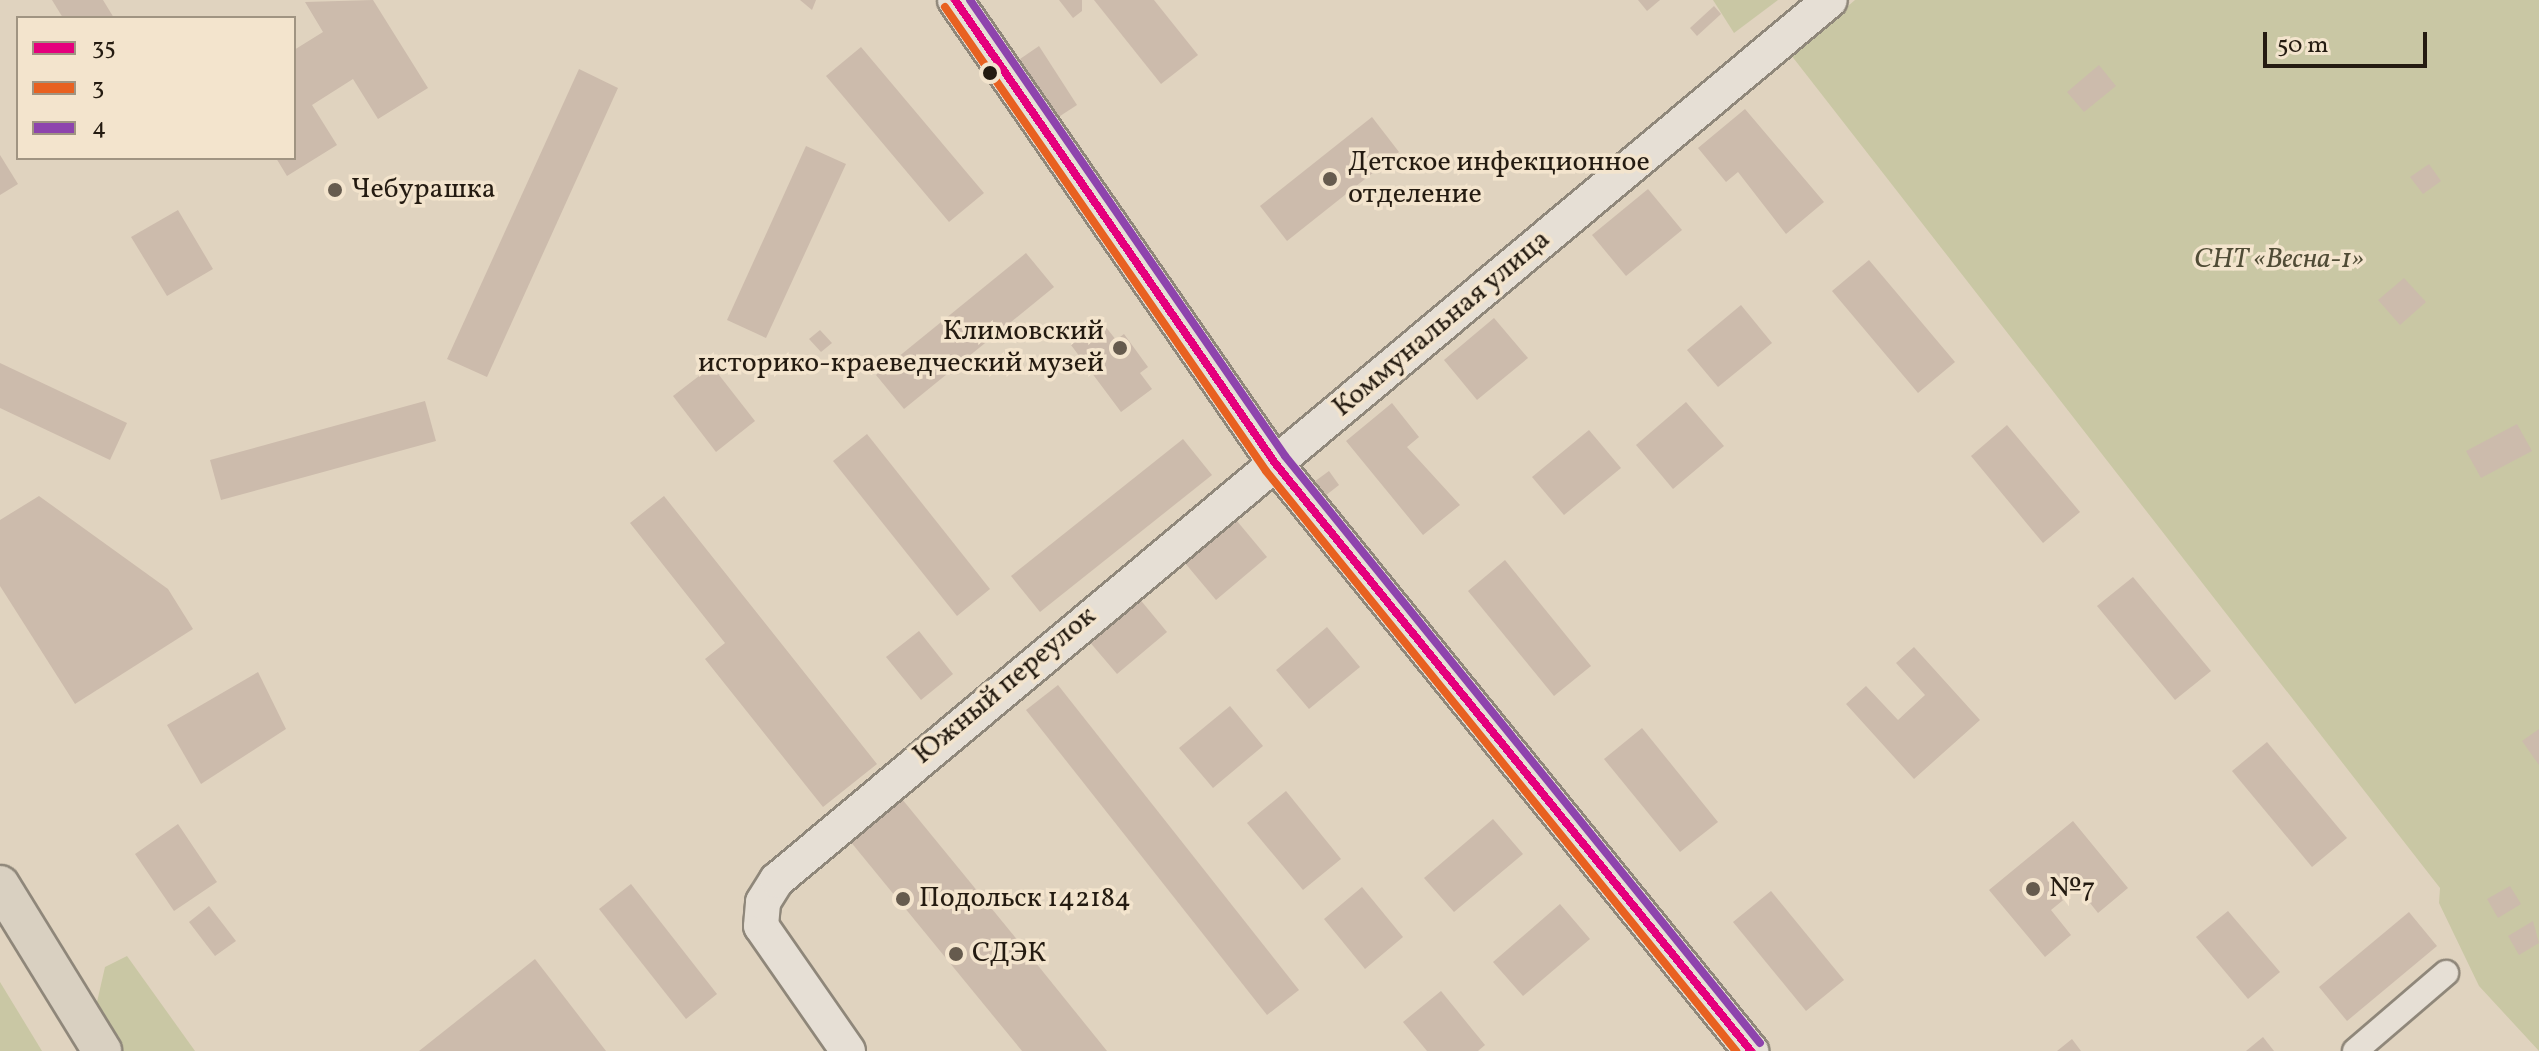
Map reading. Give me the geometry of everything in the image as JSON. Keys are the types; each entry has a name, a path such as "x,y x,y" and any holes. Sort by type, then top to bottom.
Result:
{"main road":[{"path":"0,885 102,1051"},
{"path":"0,933 71,1051"}],"street":[{"path":"955,0 1275,463 1751,1051"},
{"name":"Коммунальная улица","path":"1275,463 1830,0"},
{"name":"Южный переулок","path":"848,1051 761,926 763,902 810,847 1275,463"},
{"path":"2355,1051 2446,973"}],"green space":[{"path":"1713,0 1778,0 1734,33"},
{"name":"СНТ «Весна-1»","path":"1855,0 2539,0 2539,1051 2479,986 2439,903 2440,888 1791,55"},
{"path":"127,956 195,1051 111,1051 94,1015 105,967"},
{"path":"0,982 42,1051 0,1051"}],"building":[{"path":"52,0 103,0 113,16 62,16"},
{"path":"373,0 428,88 378,119 353,79 312,105 337,145 287,176 277,160 296,160 296,49 323,32 305,2"},
{"path":"800,0 816,0 812,10"},
{"path":"1059,0 1082,0 1082,11 1073,18"},
{"path":"1094,0 1154,0 1198,55 1161,84"},
{"path":"1638,0 1660,0 1647,11"},
{"path":"1714,6 1721,14 1697,36 1690,28"},
{"path":"1039,46 1077,105 1057,118 1020,59"},
{"path":"861,47 984,193 949,222 826,76"},
{"path":"2099,65 2116,86 2084,112 2067,92"},
{"path":"579,69 618,88 487,377 447,359"},
{"path":"1745,109 1824,202 1786,234 1738,172 1726,182 1698,148"},
{"name":"Детское инфекционное отделение","path":"1372,117 1399,152 1287,241 1260,206"},
{"path":"806,146 846,164 766,338 727,320"},
{"path":"0,155 18,184 0,195"},
{"path":"2429,164 2441,181 2423,194 2410,177"},
{"path":"1648,189 1682,230 1626,276 1592,235"},
{"path":"178,210 213,269 167,296 131,237"},
{"path":"1026,253 1054,287 904,409 876,375"},
{"path":"1869,260 1955,362 1918,393 1832,291"},
{"path":"2404,278 2426,302 2400,325 2378,300"},
{"path":"1741,305 1772,343 1718,387 1687,350"},
{"path":"1494,318 1528,358 1477,400 1444,360"},
{"path":"1102,322 1116,340 1124,334 1148,367 1140,373 1152,389 1121,412 1071,345"},
{"path":"820,330 832,343 821,352 809,339"},
{"path":"0,363 127,423 110,460 0,408"},
{"path":"712,366 755,421 716,452 673,396"},
{"path":"425,401 436,441 221,500 210,460"},
{"path":"1686,402 1724,446 1673,489 1636,445"},
{"path":"1392,403 1419,437 1407,447 1460,505 1423,535 1346,441"},
{"path":"2517,424 2532,451 2481,478 2466,451"},
{"path":"2007,425 2080,512 2043,543 1971,456"},
{"path":"1589,430 1621,468 1564,515 1532,477"},
{"path":"867,434 990,589 957,616 833,461"},
{"path":"1183,439 1212,475 1040,612 1011,576"},
{"path":"1329,471 1339,485 1325,496 1314,482"},
{"path":"39,496 168,589 193,629 75,704 0,586 0,520"},
{"path":"664,496 877,764 823,807 705,659 725,643 630,523"},
{"path":"1237,521 1267,557 1216,600 1185,563"},
{"path":"1505,560 1591,666 1554,696 1468,591"},
{"path":"2133,577 2211,671 2175,700 2097,606"},
{"path":"1138,597 1167,632 1117,674 1088,640"},
{"path":"1327,627 1360,667 1309,709 1276,670"},
{"path":"919,631 953,674 921,700 886,657"},
{"path":"1914,647 1980,720 1914,779 1846,704 1866,686 1898,720 1925,695 1896,663"},
{"path":"258,672 286,729 201,784 167,725"},
{"path":"1058,685 1299,990 1267,1015 1026,710"},
{"path":"1230,706 1263,746 1213,788 1179,748"},
{"path":"1642,728 1718,822 1680,852 1604,759"},
{"path":"2539,729 2539,765 2522,741"},
{"path":"2267,742 2347,838 2312,867 2232,771"},
{"path":"1286,791 1341,859 1303,890 1247,823"},
{"path":"902,799 1107,1051 1022,1051 850,841"},
{"path":"1493,819 1523,854 1454,912 1424,878"},
{"name":"№7","path":"2073,821 2128,888 2098,913 2078,888 2051,910 2071,935 2045,957 1989,890"},
{"path":"178,824 217,882 174,911 135,854"},
{"path":"631,884 717,994 686,1019 599,909"},
{"path":"2510,886 2521,904 2498,918 2487,899"},
{"path":"1362,887 1403,937 1365,969 1324,919"},
{"path":"1771,891 1844,980 1806,1011 1733,922"},
{"path":"1560,904 1590,939 1523,996 1493,962"},
{"path":"209,906 236,941 215,956 189,922"},
{"path":"2228,911 2280,972 2248,999 2196,937"},
{"path":"2409,912 2437,946 2347,1021 2319,987"},
{"path":"2533,921 2539,943 2519,955 2508,936"},
{"path":"535,959 606,1051 419,1051"},
{"path":"1441,991 1485,1045 1478,1051 1427,1051 1403,1022"},
{"path":"2263,1037 2274,1051 2246,1051"},
{"path":"2072,1039 2081,1051 2057,1051"}],"transit line":[{"name":"35","path":"955,0 1275,463 1751,1051"},
{"name":"4","path":"970,0 1285,456 1760,1043"},
{"name":"3","path":"945,7 1266,471 1736,1051"}],"place":[{"name":"Детское инфекционное отделение","path":"1330,179"},
{"name":"Чебурашка","path":"335,190"},
{"name":"Климовский историко-краеведческий музей","path":"1120,348"},
{"name":"№7","path":"2033,889"},
{"name":"Подольск 142184","path":"903,899"},
{"name":"СДЭК","path":"956,954"}]}
